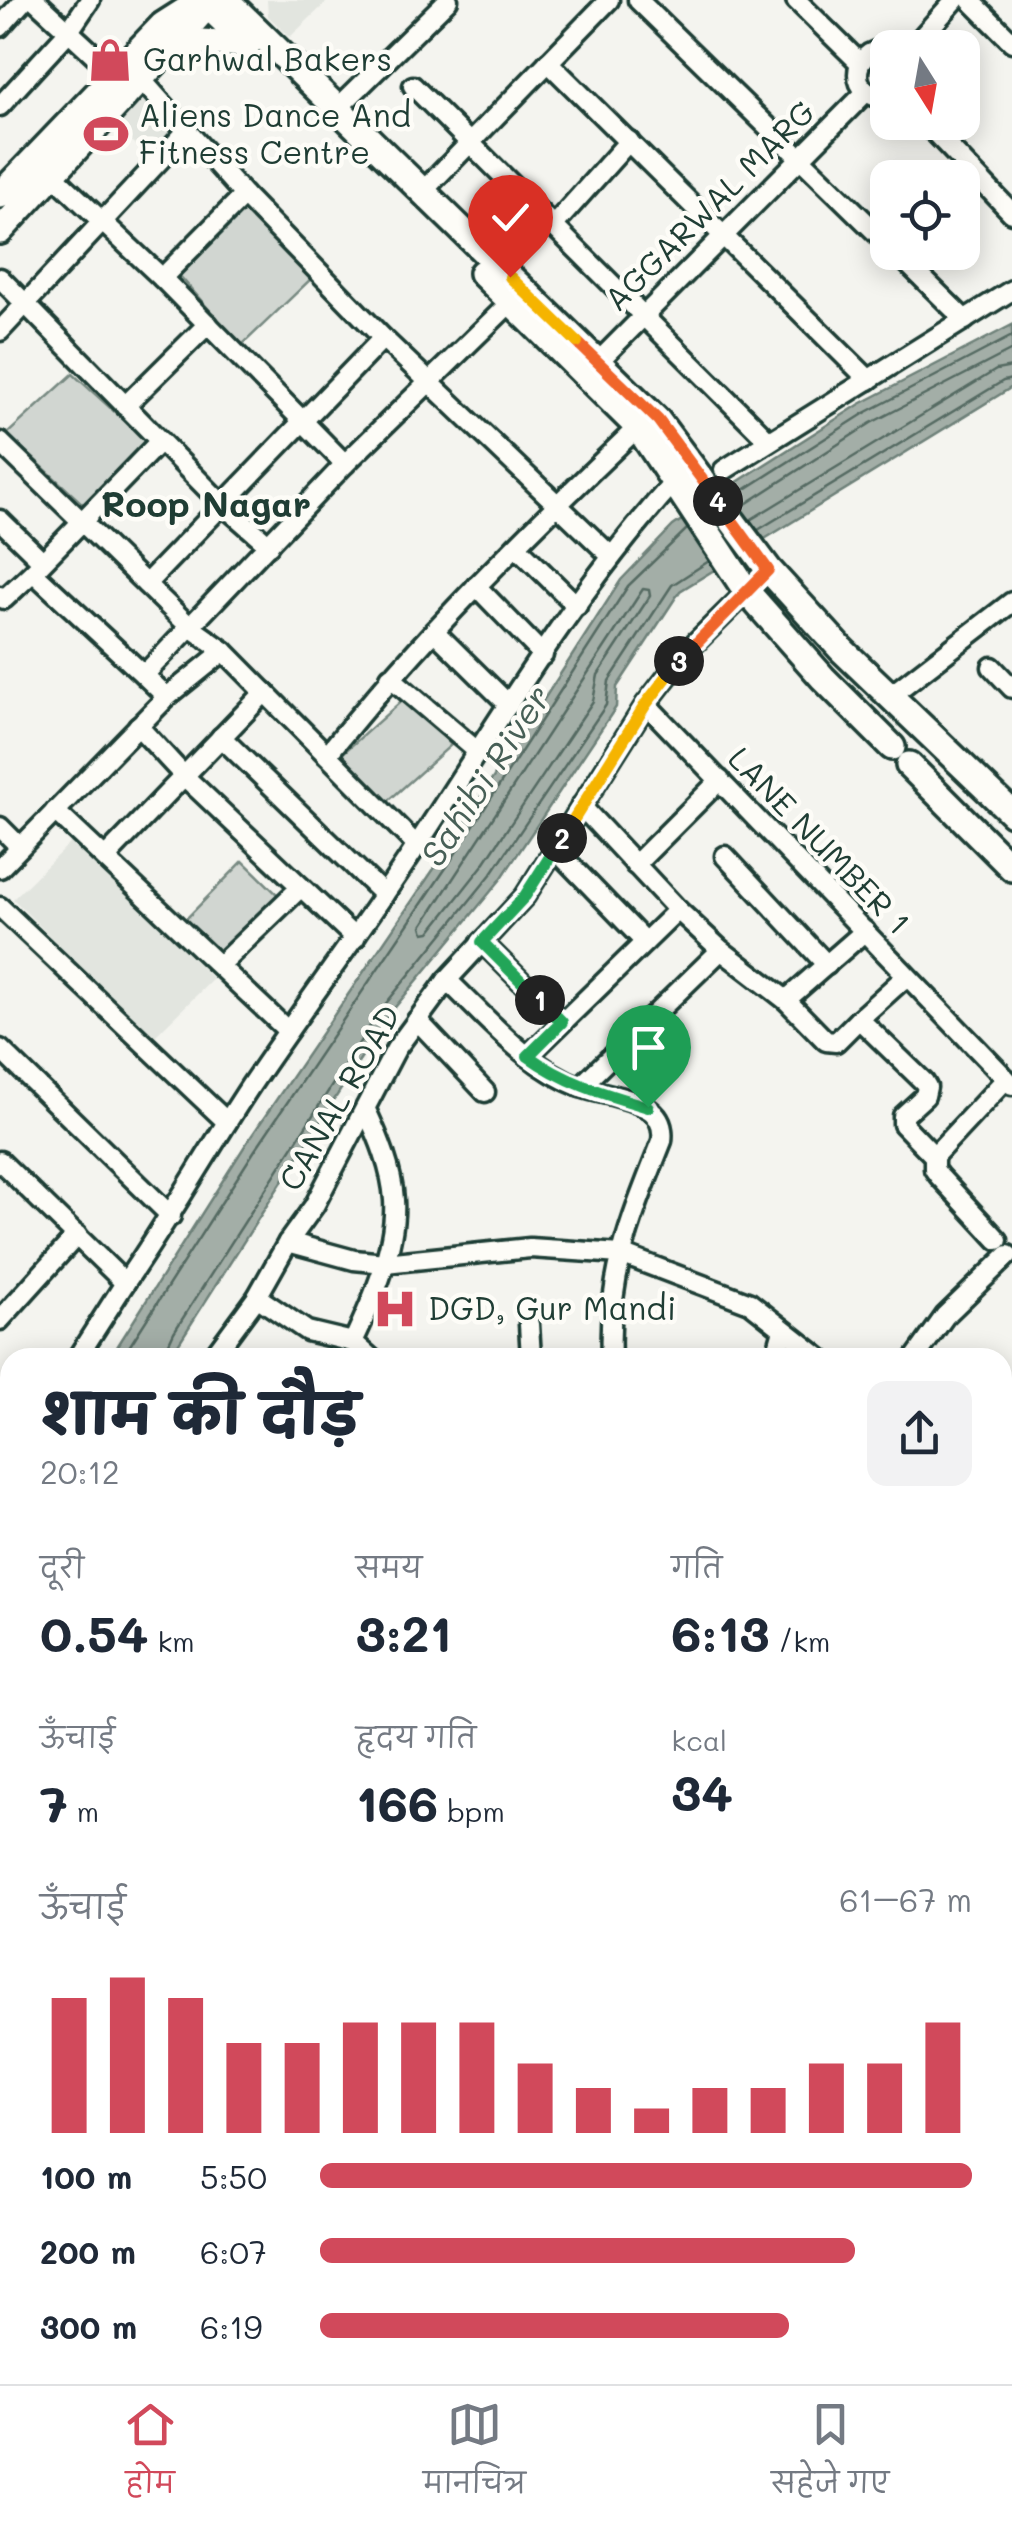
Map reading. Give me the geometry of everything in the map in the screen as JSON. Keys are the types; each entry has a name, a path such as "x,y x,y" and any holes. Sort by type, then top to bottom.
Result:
{"main road":[{"path":"256,40 260,0"},
{"path":"0,231 52,174 166,22 210,1 338,108 658,420 696,483 739,581 823,678 1012,868"},
{"path":"166,22 256,40 510,302 696,483 847,654 1012,813"},
{"path":"0,195 128,76"}],"street":[{"path":"0,27 24,0"},
{"path":"34,0 128,76 186,131 383,338 611,556"},
{"path":"0,106 69,31 90,0"},
{"path":"338,108 448,0"},
{"path":"422,191 609,0"},
{"path":"638,0 870,227"},
{"path":"796,0 860,63"},
{"path":"928,30 954,0"},
{"path":"970,0 1012,42"},
{"path":"870,54 860,63 858,75 870,95"},
{"path":"548,62 869,380"},
{"path":"412,86 769,442"},
{"name":"AGGARWAL MARG","path":"598,362 866,92"},
{"path":"0,331 186,131"},
{"path":"942,140 1012,213"},
{"path":"554,225 628,141"},
{"path":"52,174 162,278 345,464"},
{"path":"162,278 244,195"},
{"path":"914,270 965,320"},
{"path":"0,278 221,503 269,544"},
{"path":"84,1348 288,1030 355,938 611,556 696,483 769,442 1012,290"},
{"path":"144,675 345,464 510,302"},
{"path":"125,406 208,324"},
{"path":"146,584 383,338"},
{"path":"327,755 390,676 557,504 638,427"},
{"path":"1,599 160,441"},
{"path":"0,442 190,627 224,650 417,846"},
{"path":"0,520 37,567 167,697"},
{"path":"516,546 577,606"},
{"name":"CANAL ROAD","path":"219,1348 257,1297 314,1206 396,1049 446,980 525,896 646,704 739,581 762,561"},
{"path":"476,586 544,655"},
{"path":"890,696 1012,602"},
{"path":"434,631 509,705"},
{"path":"0,868 167,697 224,650"},
{"path":"823,678 847,654"},
{"path":"992,667 1012,688"},
{"path":"390,676 478,751"},
{"path":"105,858 265,692"},
{"name":"LANE NUMBER 1","path":"646,704 902,972 901,981 830,1044 786,1000"},
{"path":"138,726 355,938"},
{"path":"221,737 384,895"},
{"path":"636,864 720,780"},
{"path":"581,806 678,910 721,950 786,1000 864,931"},
{"path":"55,811 288,1030"},
{"path":"0,827 20,847"},
{"path":"555,849 645,942"},
{"path":"725,856 826,965"},
{"path":"220,965 301,887"},
{"path":"0,907 227,1122"},
{"path":"528,1056 678,910"},
{"path":"482,942 562,1022"},
{"path":"580,1087 721,950"},
{"path":"902,972 1009,1082 934,1156"},
{"path":"446,980 552,1074 580,1087 648,1107 664,1128 621,1254 609,1320 610,1348"},
{"path":"859,1019 927,1088 925,1096 902,1120 905,1127 934,1156 934,1169 939,1176 1006,1251"},
{"path":"417,1020 485,1092"},
{"path":"0,1050 171,1216"},
{"path":"354,1342 385,1263 394,1199 384,1150 366,1110"},
{"path":"0,1161 125,1283"},
{"path":"922,1348 945,1316 1006,1251 1012,1224"},
{"path":"4,1306 77,1236"},
{"path":"288,1242 354,1260 385,1263 530,1248 621,1254 750,1303 807,1348"},
{"path":"257,1297 307,1332 354,1342 360,1348"},
{"path":"529,1324 530,1348"},
{"path":"778,1348 784,1330"}],"shaded area":[{"path":"267,0 329,0 290,37 268,16"},
{"path":"138,88 177,128 149,155 108,122"},
{"path":"246,209 313,277 241,346 179,275"},
{"path":"73,374 150,444 86,507 7,434"},
{"path":"407,696 451,745 386,803 342,754"},
{"path":"74,839 213,979 152,1039 13,899"},
{"path":"243,861 281,898 222,959 183,922"}],"water":[{"path":"1012,325 1012,387 680,591 617,687 616,707 501,879 387,1017 176,1348 116,1348 246,1144 440,860 621,580 673,526 860,404"}],"place":[{"name":"Garhwal Bakers","path":"110,60"},
{"name":"Aliens Dance And Fitness Centre","path":"106,134"},
{"name":"DGD, Gur Mandi","path":"395,1309"}],"district":[{"name":"Roop Nagar","path":"206,505"}],"route":[{"path":"510,277 658,420 768,570 688,650 646,704 525,896 482,942 562,1022 528,1056 552,1074 580,1087 648,1107"}],"water label":[{"name":"Sahibi River","path":"486,776"}]}
